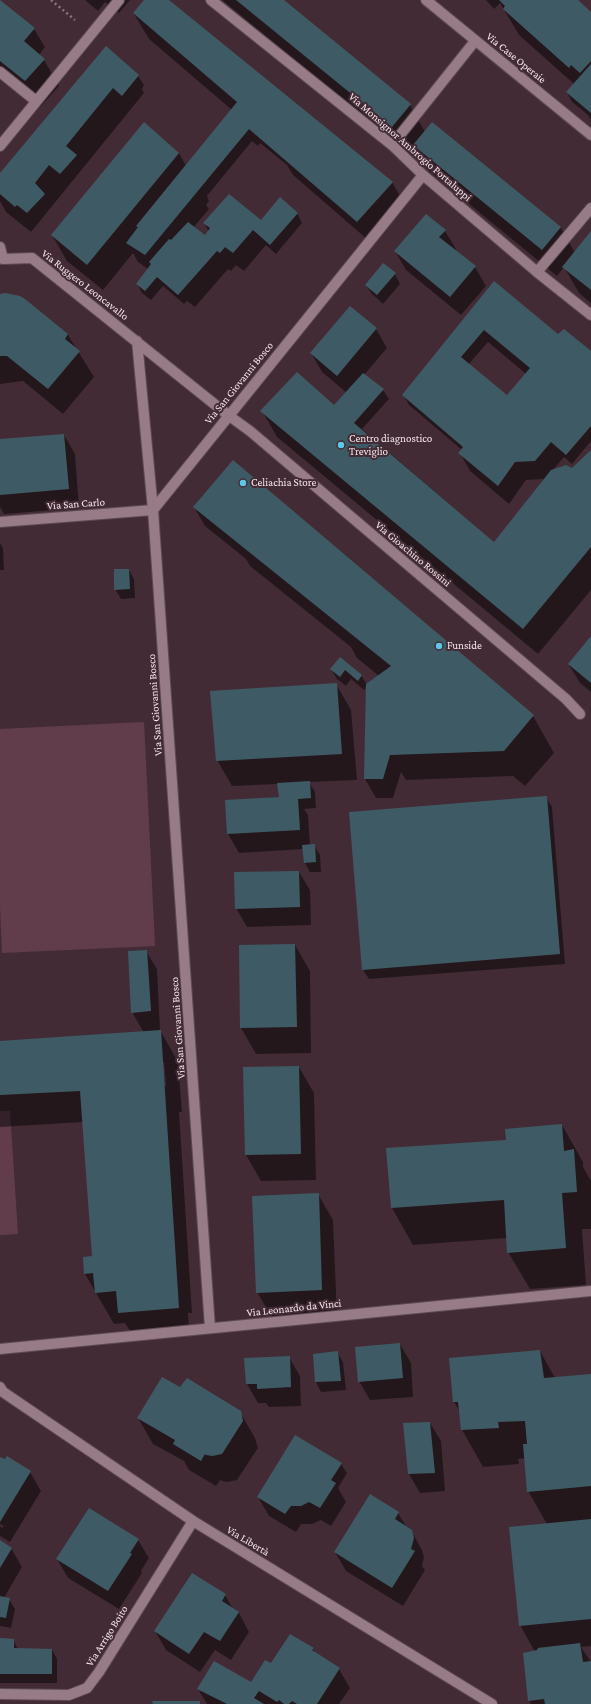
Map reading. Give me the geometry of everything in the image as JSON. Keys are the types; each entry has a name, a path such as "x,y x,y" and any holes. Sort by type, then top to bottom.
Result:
{"street":[{"path":"0,146 119,0"},
{"name":"Via Monsignor Ambrogio Portaluppi","path":"211,0 392,145 423,175 537,272 591,315"},
{"name":"Via Case Operaie","path":"426,0 591,135"},
{"path":"392,145 475,41"},
{"path":"0,72 36,101"},
{"name":"Via San Giovanni Bosco","path":"210,1328 153,510 423,175"},
{"path":"537,272 591,208"},
{"name":"Via Ruggero Leoncavallo","path":"0,247 2,259 32,258 137,340 228,416"},
{"path":"137,340 153,510"},
{"name":"Via Gioachino Rossini","path":"228,416 250,431 560,694 580,714"},
{"name":"Via San Carlo","path":"0,522 153,510"},
{"name":"Via Leonardo da Vinci","path":"0,1349 591,1291"},
{"name":"Via Libertà","path":"0,1387 3,1392 193,1521 492,1704"},
{"name":"Via Arrigo Boito","path":"0,1694 68,1695 87,1688 99,1672 193,1521"}],"path":[{"path":"51,0 92,33"}],"shaded area":[{"path":"144,722 155,946 2,953 0,905 0,729"},
{"path":"0,1111 10,1111 18,1234 0,1235"}],"building":[{"path":"0,0 35,28 24,41 45,59 25,81 0,61"},
{"path":"144,0 169,0 393,182 357,222 249,129 145,255 126,243 138,227 136,226 237,102 133,13"},
{"path":"236,0 284,0 411,104 392,127"},
{"path":"499,0 578,0 591,12 591,61 580,73 571,65 569,68 503,9 505,6"},
{"path":"106,46 139,75 122,96 113,88 66,146 77,155 60,174 49,165 35,183 45,194 27,213 17,205 15,207 0,194 0,173"},
{"path":"591,64 591,113 566,92"},
{"path":"144,122 179,153 87,265 51,235"},
{"path":"432,122 561,227 542,250 413,145"},
{"path":"229,194 261,220 280,197 298,213 270,245 253,230 233,253 225,247 220,253 217,251 178,295 157,277 145,291 136,284 151,264 149,262 169,239 171,240 188,222 205,235 210,228 203,223"},
{"path":"426,214 446,230 439,237 476,266 450,297 394,251"},
{"path":"591,231 591,290 562,267"},
{"path":"383,263 396,273 377,295 365,285"},
{"path":"494,281 558,334 564,329 591,351 591,426 566,455 551,442 535,461 515,462 498,486 458,453 463,447 402,395","holes":["484,330 530,368 507,395 461,357"]},
{"path":"5,293 20,296 25,299 68,334 65,339 80,351 48,389 7,356 0,356 0,294"},
{"path":"350,306 377,328 337,376 310,353"},
{"path":"297,372 334,405 363,373 384,389 354,423 494,542 551,470 566,465 572,468 591,450 591,547 523,629 260,411"},
{"path":"64,434 69,489 0,495 0,439"},
{"path":"233,460 534,715 504,751 390,755 383,779 364,779 366,684 391,666 193,507"},
{"path":"114,569 129,569 130,589 114,590"},
{"path":"591,636 591,683 568,664"},
{"path":"340,657 362,675 358,681 345,670 340,677 330,669"},
{"path":"337,683 342,754 216,761 210,691"},
{"path":"310,781 311,798 298,799 300,830 227,834 225,800 279,797 277,783"},
{"path":"547,796 560,954 362,970 349,812"},
{"path":"315,844 316,862 304,863 302,845"},
{"path":"299,871 300,907 235,909 234,872"},
{"path":"295,944 297,1027 240,1028 239,945"},
{"path":"147,950 151,1011 131,1013 128,951"},
{"path":"161,1030 179,1308 118,1313 116,1291 95,1293 93,1273 84,1274 83,1257 92,1256 80,1091 0,1095 0,1041"},
{"path":"299,1066 301,1154 245,1155 243,1067"},
{"path":"562,1124 564,1151 574,1149 577,1192 562,1193 566,1248 507,1253 504,1200 391,1208 386,1148 506,1140 505,1129"},
{"path":"319,1193 322,1290 256,1293 252,1196"},
{"path":"400,1343 403,1378 358,1382 355,1347"},
{"path":"540,1350 544,1378 591,1374 591,1486 527,1492 523,1444 527,1444 525,1421 498,1422 499,1428 461,1430 458,1402 453,1402 449,1358"},
{"path":"338,1351 341,1381 315,1382 313,1354"},
{"path":"290,1356 291,1387 257,1389 257,1384 246,1384 244,1358"},
{"path":"162,1377 180,1387 187,1378 241,1411 243,1421 222,1454 212,1456 205,1454 201,1461 173,1444 175,1440 137,1418"},
{"path":"430,1422 435,1473 408,1474 403,1423"},
{"path":"295,1435 342,1463 331,1480 336,1483 320,1508 309,1502 301,1506 291,1506 285,1514 257,1497"},
{"path":"7,1456 31,1471 0,1522 0,1457 5,1459"},
{"path":"370,1494 399,1512 395,1519 412,1530 414,1538 411,1549 415,1551 392,1588 334,1552"},
{"path":"89,1508 139,1539 130,1553 132,1554 108,1591 56,1559"},
{"path":"591,1519 591,1619 519,1626 509,1527"},
{"path":"0,1540 12,1548 0,1568"},
{"path":"192,1573 226,1594 222,1601 239,1612 220,1641 204,1632 189,1654 154,1631"},
{"path":"0,1596 10,1598 6,1618 0,1617"},
{"path":"290,1634 314,1648 312,1650 340,1668 317,1704 297,1704 292,1701 289,1704 284,1704 279,1700 277,1702 259,1691 254,1698 264,1704 227,1704 197,1689 214,1661 251,1682 265,1660 271,1663"},
{"path":"0,1638 14,1639 14,1648 52,1649 52,1674 0,1674"},
{"path":"580,1643 583,1662 591,1661 591,1704 545,1704 544,1699 528,1701 523,1653 537,1650 538,1648"},
{"path":"152,1701 200,1701 200,1704 153,1704"}],"place":[{"name":"Centro diagnostico Treviglio","path":"341,445"},
{"name":"Celiachia Store","path":"243,483"},
{"name":"Funside","path":"439,646"}]}
